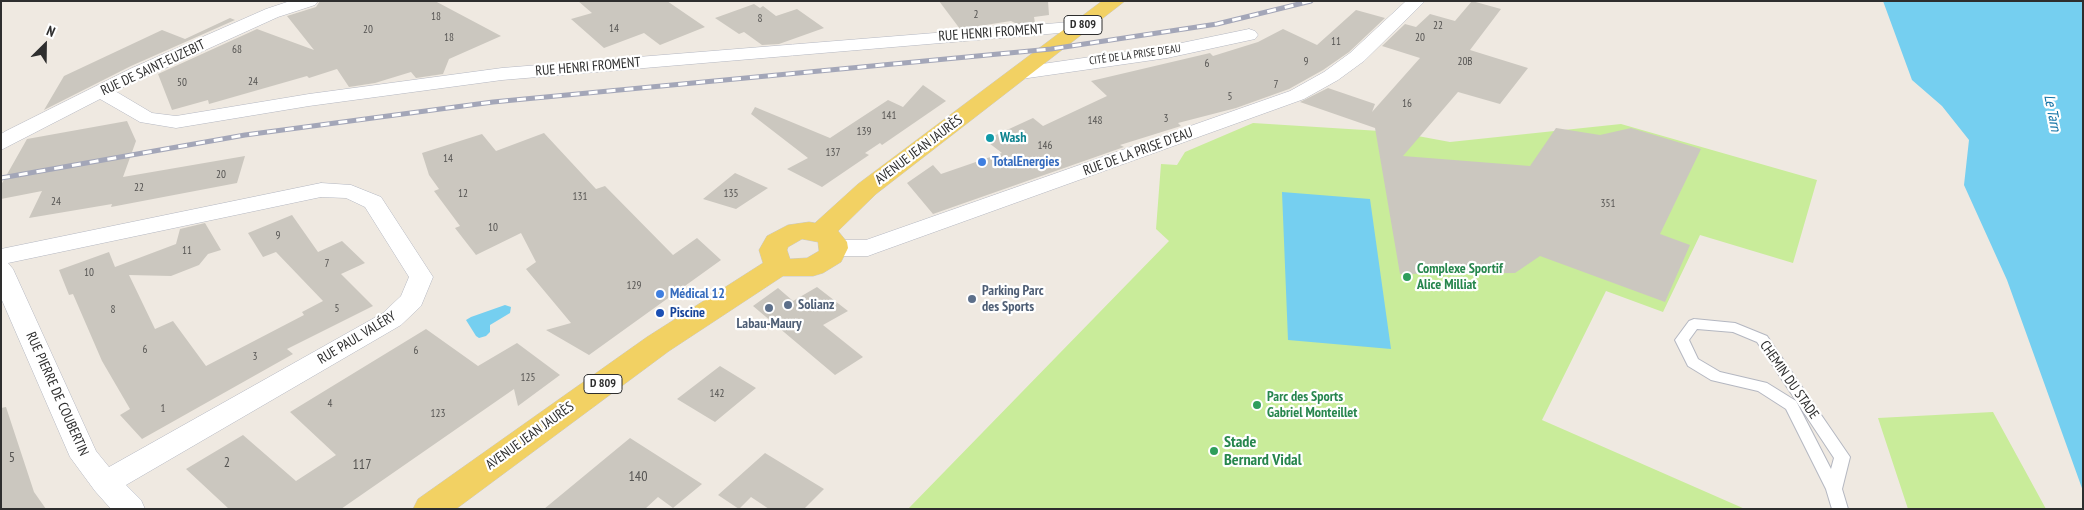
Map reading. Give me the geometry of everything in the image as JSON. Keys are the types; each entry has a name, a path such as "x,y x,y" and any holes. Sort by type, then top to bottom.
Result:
{"main road":[{"name":"D 809","path":"1021,73 1115,1"},
{"name":"AVENUE JEAN JAURÈS","path":"827,240 867,189 1021,73"},
{"path":"796,231 827,240 831,256 813,267 790,268 780,265 774,258 773,250 777,242 796,231"},
{"name":"AVENUE JEAN JAURÈS","path":"430,509 658,344 780,265"}],"street":[{"name":"RUE DE SAINT-EUZEBIT","path":"1,144 13,136 139,72 263,17 308,1"},
{"name":"RUE DE LA PRISE D'EAU","path":"827,240 868,248 1297,95 1331,76 1357,57 1416,1"},
{"name":"RUE HENRI FROMENT","path":"102,92 147,118 176,122 310,100 502,74 1083,26"},
{"name":"CITÉ DE LA PRISE D'EAU","path":"1021,73 1167,52 1249,35"},
{"name":"RUE PAUL VALÉRY","path":"1,257 321,190 338,190 352,192 373,202 421,277 412,300 392,319 104,483"},
{"name":"RUE PIERRE DE COUBERTIN","path":"1,269 84,457 104,483 130,509"}],"lane":[{"name":"CHEMIN DU STADE","path":"1834,489 1842,457 1762,339 1736,328 1694,324 1682,340 1693,362 1716,376 1762,387 1791,405 1834,489 1840,509"}],"green space":[{"path":"1253,123 1396,132 1450,142 1621,124 1817,180 1793,263 1700,235 1663,312 1606,291 1542,420 1745,509 908,509 1169,241 1156,229 1161,164 1177,165 1185,152"},
{"path":"1993,412 2046,509 1908,509 1878,418"}],"water":[{"name":"Le Tarn","path":"1883,1 2083,1 2083,491 2007,280 1964,185 1969,140 1942,106 1912,80"},
{"path":"1282,192 1370,199 1391,349 1288,340"},
{"path":"505,305 511,307 510,313 490,325 490,332 486,336 479,338 476,336 466,320"}],"building":[{"path":"320,1 435,1 501,36 449,59 443,74 416,78 411,72 375,83 349,87 337,69 209,104 208,100 172,110 158,74 257,29 314,50 287,16 316,7"},
{"path":"578,1 667,1 705,27 660,45 644,33 604,48 571,19 592,13"},
{"path":"939,1 1048,1 1049,15 1034,17 1035,23 1017,24 1011,21 960,29"},
{"path":"1472,1 1501,9 1470,50 1528,68 1500,104 1458,92 1403,156 1530,166 1556,128 1600,135 1631,128 1701,149 1660,234 1690,245 1665,302 1540,256 1515,273 1400,274 1375,128 1300,102 1328,88 1375,104 1372,112 1420,58 1382,46 1405,24 1416,27 1430,14 1455,21"},
{"path":"754,4 760,8 763,6 776,16 797,9 824,28 779,44 762,45 744,32 739,34 715,18"},
{"path":"1356,10 1385,18 1349,52 1323,70 1289,89 1236,108 1178,123 1181,126 1120,145 1124,147 933,214 907,183 933,165 941,174 1002,153 985,140 1033,118 1043,126 1107,96 1091,81 1210,53 1213,56 1258,42 1283,29 1317,45"},
{"path":"230,18 235,20 131,66 44,110 64,76 162,30 185,39"},
{"path":"923,85 946,101 882,145 880,143 865,153 869,155 822,187 787,169 808,158 751,114 755,107 830,138 888,100 903,107"},
{"path":"127,121 136,141 123,177 245,156 237,183 111,207 112,204 29,218 42,191 1,199 1,185 27,139"},
{"path":"544,133 596,189 605,186 673,255 697,238 721,260 589,355 546,330 571,323 526,269 536,262 521,233 476,255 455,228 460,226 434,191 439,189 429,175 422,153 482,134 496,151"},
{"path":"735,173 768,188 736,209 703,199"},
{"path":"292,215 318,252 342,241 365,263 341,274 373,306 287,349 293,354 142,439 120,415 130,409 102,361 73,294 69,295 59,270 109,252 115,267 176,244 180,229 205,223 221,250 208,254 199,265 171,276 129,275 155,329 173,321 206,366 304,315 302,312 323,301 276,252 263,257 248,233"},
{"path":"817,287 848,311 823,325 863,357 835,375 753,306 778,288 793,301"},
{"path":"426,329 478,366 517,343 560,375 518,406 514,389 341,509 229,509 186,469 243,435 296,481 336,455 290,412"},
{"path":"720,366 756,388 715,422 677,399"},
{"path":"6,407 34,492 46,509 1,509 1,408"},
{"path":"630,438 702,484 673,508 658,497 645,509 544,509"},
{"path":"765,453 824,489 804,509 769,509 751,497 739,509 718,495"}],"railway":[{"path":"1,178 245,135 493,102 1051,49 1217,24 1311,1"}],"place":[{"name":"Wash","path":"990,138"},
{"name":"TotalEnergies","path":"982,162"},
{"name":"Complexe Sportif Alice Milliat","path":"1407,277"},
{"name":"Médical 12","path":"660,294"},
{"name":"Parking Parc des Sports","path":"972,299"},
{"name":"Solianz","path":"788,305"},
{"name":"Labau-Maury","path":"769,308"},
{"name":"Piscine","path":"660,313"},
{"name":"Parc des Sports Gabriel Monteillet","path":"1257,405"},
{"name":"Stade Bernard Vidal","path":"1214,451"}]}
